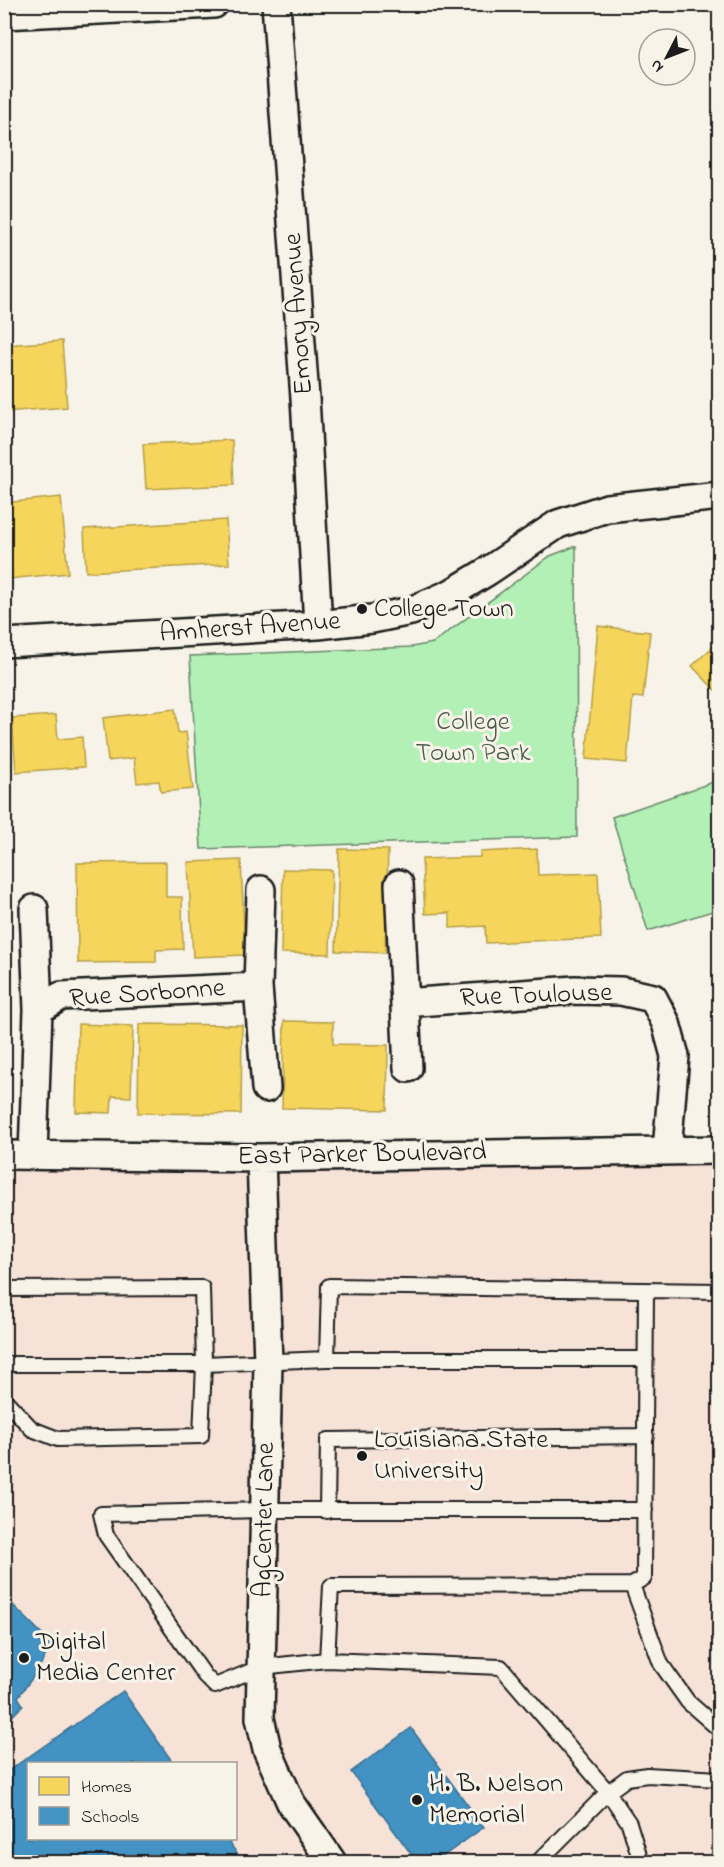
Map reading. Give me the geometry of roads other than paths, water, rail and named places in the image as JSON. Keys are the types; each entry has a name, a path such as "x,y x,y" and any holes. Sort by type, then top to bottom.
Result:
{"street":[{"path":"4,15 214,4"},
{"name":"Emory Avenue","path":"276,4 305,398 318,625"},
{"name":"Amherst Avenue","path":"4,643 318,625 372,619 411,611 450,594 488,572 558,524 607,508 720,496"},
{"path":"399,884 408,1068"},
{"path":"261,891 258,987 266,1088"},
{"path":"33,1154 38,1010 34,909"},
{"name":"Rue Sorbonne","path":"38,1010 61,996 258,987"},
{"name":"Rue Toulouse","path":"405,1003 575,990 621,991 653,998 666,1023 675,1056 667,1150"},
{"name":"East Parker Boulevard","path":"4,1155 261,1158 720,1150"},
{"name":"AgCenter Lane","path":"261,1158 268,1362 260,1718 267,1749 291,1803 332,1863"}],"lane":[{"path":"327,1359 329,1286 720,1291"},
{"path":"4,1289 202,1288 204,1364 201,1436 57,1439 32,1429 5,1401"},
{"path":"327,1660 331,1586 632,1585 644,1578 646,1290"},
{"path":"4,1364 204,1364 327,1359 646,1359"},
{"path":"327,1510 328,1440 645,1436"},
{"path":"641,1863 629,1823 608,1792 501,1667 327,1660 261,1668 215,1686 205,1676 106,1535 101,1514 266,1510 645,1510"},
{"path":"632,1585 661,1664 688,1702 720,1730"},
{"path":"538,1863 608,1792 627,1778 647,1775 720,1779"}],"place":[{"name":"College Town","path":"362,609"},
{"name":"Louisiana State University","path":"362,1456"},
{"name":"Digital Media Center","path":"24,1658"},
{"name":"H. B. Nelson Memorial","path":"417,1800"}],"park label":[{"name":"College Town Park","path":"473,738"}]}
